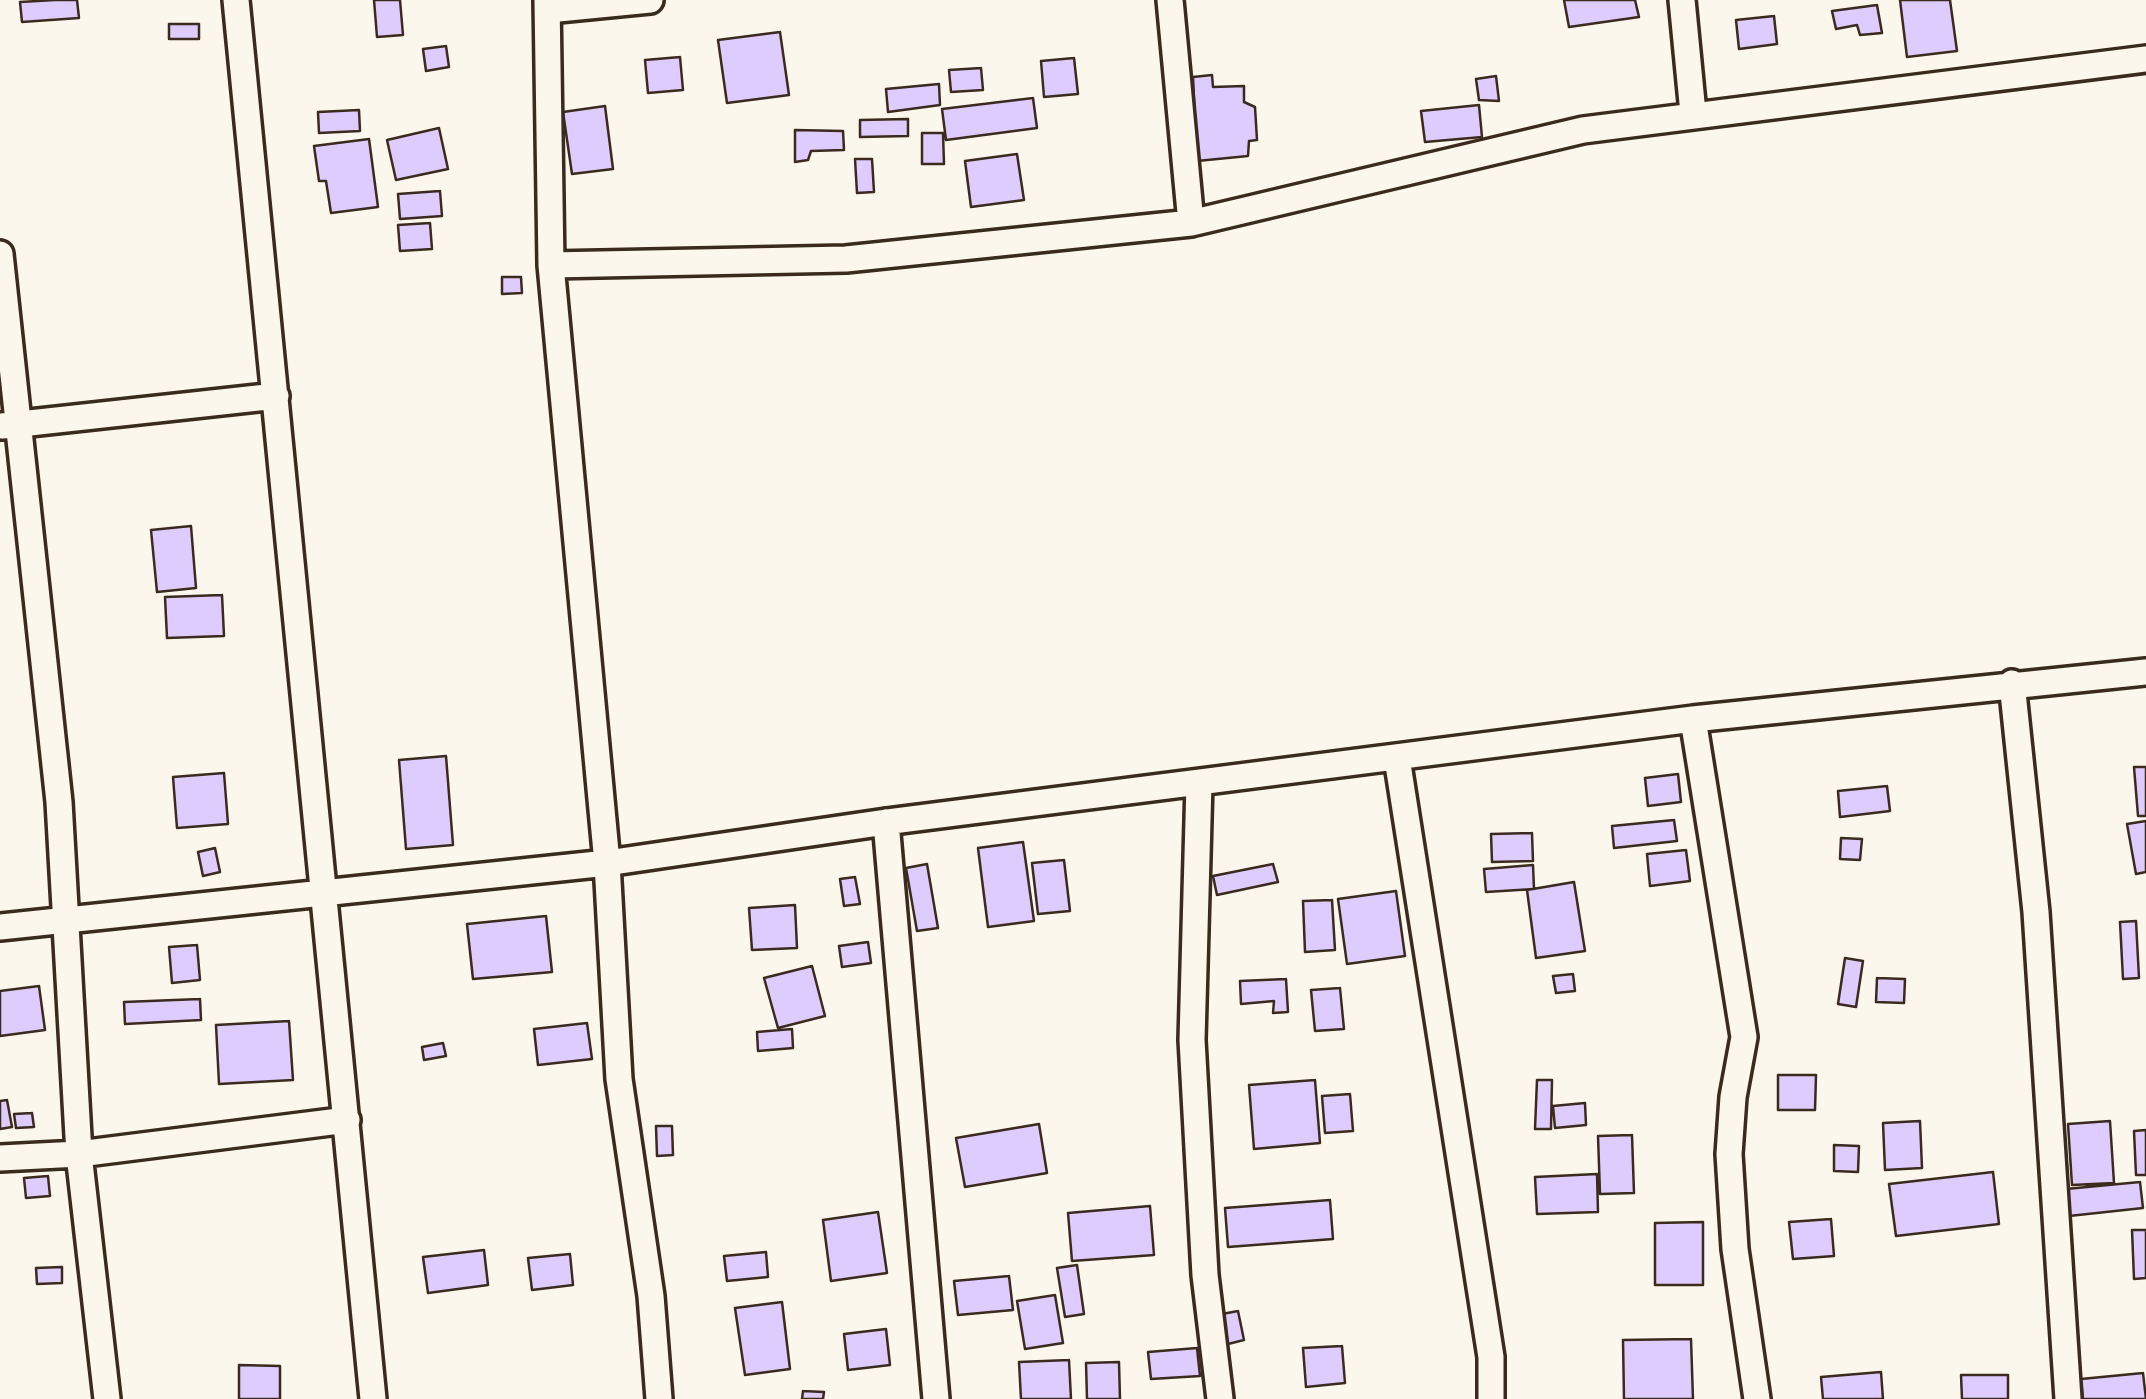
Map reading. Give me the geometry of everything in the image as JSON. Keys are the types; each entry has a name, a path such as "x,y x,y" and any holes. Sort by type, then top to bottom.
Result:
{"street":[{"path":"236,0 373,1399"},
{"path":"650,0 547,5 551,265 607,863 618,1079 651,1296 660,1399"},
{"path":"1170,0 1191,222"},
{"path":"1682,0 1693,113"},
{"path":"551,265 846,259 1191,222 1584,130 1693,113 2146,59"},
{"path":"0,254 8,425 69,920 79,1154 107,1399"},
{"path":"8,425 276,396"},
{"path":"0,927 607,863 886,822 1694,719 2146,672"},
{"path":"2012,683 2036,912 2068,1399"},
{"path":"1694,719 1744,1037 1732,1097 1729,1154 1735,1249 1757,1399"},
{"path":"1397,758 1490,1357 1490,1399"},
{"path":"1199,783 1192,1040 1205,1275 1220,1399"},
{"path":"886,822 936,1399"},
{"path":"0,1158 79,1154 347,1120"}],"building":[{"path":"77,0 79,18 22,22 20,2"},
{"path":"374,0 400,0 403,35 377,37"},
{"path":"1564,0 1635,0 1639,17 1569,27"},
{"path":"1900,0 1950,0 1957,51 1907,57"},
{"path":"1877,5 1882,33 1860,35 1857,25 1836,29 1832,11"},
{"path":"1774,16 1777,44 1739,49 1736,20"},
{"path":"169,24 199,24 199,39 169,39"},
{"path":"780,32 789,95 727,103 718,40"},
{"path":"446,46 449,67 426,71 423,49"},
{"path":"680,57 683,90 648,93 645,60"},
{"path":"1074,58 1078,94 1044,97 1041,61"},
{"path":"981,68 983,90 951,92 949,70"},
{"path":"1212,75 1213,87 1244,86 1244,102 1255,107 1257,140 1249,141 1248,156 1197,161 1193,77"},
{"path":"1496,76 1499,101 1479,100 1476,79"},
{"path":"939,84 940,105 888,112 886,89"},
{"path":"1033,98 1037,128 946,140 942,109"},
{"path":"1479,105 1482,137 1425,142 1421,111"},
{"path":"605,106 613,169 572,174 563,112"},
{"path":"359,110 360,131 319,133 318,112"},
{"path":"908,119 908,136 860,137 860,120"},
{"path":"439,128 448,169 396,180 387,140"},
{"path":"795,130 843,131 844,150 811,151 808,160 795,162"},
{"path":"922,133 943,133 944,164 922,164"},
{"path":"369,139 378,207 331,213 326,181 319,181 314,146"},
{"path":"1017,154 1024,200 971,207 965,161"},
{"path":"855,159 872,159 874,192 857,193"},
{"path":"440,191 442,216 400,219 398,194"},
{"path":"430,223 432,249 400,251 398,225"},
{"path":"502,277 521,277 522,293 502,294"},
{"path":"191,526 196,588 157,592 151,530"},
{"path":"222,595 224,636 167,638 165,597"},
{"path":"446,756 453,845 406,849 399,760"},
{"path":"2134,767 2146,767 2146,816 2138,816"},
{"path":"224,773 228,824 177,828 173,777"},
{"path":"1678,774 1681,802 1648,806 1645,778"},
{"path":"1887,786 1890,811 1840,817 1838,791"},
{"path":"1674,820 1677,841 1614,848 1612,826"},
{"path":"2146,821 2146,872 2136,874 2127,824"},
{"path":"1532,833 1533,861 1492,862 1491,834"},
{"path":"1841,838 1862,839 1860,860 1840,859"},
{"path":"1023,842 1034,921 988,927 978,848"},
{"path":"215,848 220,872 203,876 198,852"},
{"path":"1686,850 1690,881 1650,886 1647,854"},
{"path":"1064,860 1070,911 1038,914 1032,863"},
{"path":"927,864 938,928 917,931 906,868"},
{"path":"1273,864 1278,882 1217,895 1213,876"},
{"path":"1533,865 1534,889 1486,892 1484,869"},
{"path":"855,877 860,904 844,906 840,879"},
{"path":"1574,882 1585,951 1536,958 1527,890"},
{"path":"1396,891 1405,956 1347,964 1338,899"},
{"path":"1332,900 1335,950 1305,952 1303,901"},
{"path":"795,905 797,948 752,950 749,908"},
{"path":"546,916 552,972 473,979 467,924"},
{"path":"2136,921 2139,978 2123,979 2120,922"},
{"path":"868,942 871,963 842,967 839,946"},
{"path":"197,945 200,980 172,983 169,947"},
{"path":"1845,958 1863,961 1856,1007 1838,1004"},
{"path":"812,966 825,1016 778,1028 764,978"},
{"path":"1573,974 1575,991 1556,993 1553,976"},
{"path":"1877,978 1905,979 1904,1003 1876,1002"},
{"path":"1286,979 1288,1012 1273,1013 1274,1001 1241,1004 1240,981"},
{"path":"39,986 45,1030 0,1036 0,991"},
{"path":"1340,988 1344,1029 1315,1031 1311,990"},
{"path":"200,999 201,1020 125,1024 124,1002"},
{"path":"289,1021 293,1080 219,1084 216,1025"},
{"path":"587,1023 592,1059 538,1065 534,1029"},
{"path":"792,1029 793,1048 758,1051 757,1032"},
{"path":"443,1043 446,1056 424,1060 422,1047"},
{"path":"1778,1075 1816,1075 1815,1110 1778,1110"},
{"path":"1315,1080 1320,1143 1254,1149 1249,1085"},
{"path":"1537,1080 1552,1080 1551,1129 1535,1129"},
{"path":"1350,1094 1353,1131 1325,1133 1322,1096"},
{"path":"7,1100 12,1127 0,1129 0,1101"},
{"path":"1585,1103 1586,1125 1555,1128 1553,1106"},
{"path":"32,1113 34,1127 16,1128 14,1114"},
{"path":"1920,1121 1922,1168 1885,1170 1883,1123"},
{"path":"2110,1121 2114,1183 2072,1185 2068,1124"},
{"path":"1039,1124 1047,1173 965,1187 956,1138"},
{"path":"656,1126 672,1126 673,1155 657,1156"},
{"path":"2146,1130 2146,1175 2136,1175 2134,1131"},
{"path":"1632,1135 1634,1193 1600,1194 1598,1136"},
{"path":"1834,1145 1859,1146 1858,1172 1834,1171"},
{"path":"1993,1172 1999,1224 1896,1236 1889,1184"},
{"path":"1597,1174 1598,1212 1537,1214 1535,1177"},
{"path":"48,1176 50,1196 26,1198 24,1178"},
{"path":"2140,1182 2143,1208 2069,1216 2066,1189"},
{"path":"1330,1200 1333,1239 1228,1247 1225,1208"},
{"path":"1150,1206 1154,1255 1072,1261 1068,1213"},
{"path":"878,1212 887,1273 831,1281 823,1220"},
{"path":"1831,1219 1834,1256 1793,1259 1789,1222"},
{"path":"1703,1222 1703,1285 1655,1285 1655,1223"},
{"path":"2132,1230 2146,1230 2146,1278 2134,1279"},
{"path":"484,1250 488,1285 428,1293 423,1257"},
{"path":"766,1252 768,1277 727,1281 724,1256"},
{"path":"570,1254 573,1285 532,1290 528,1258"},
{"path":"1077,1265 1084,1314 1065,1317 1057,1268"},
{"path":"62,1267 62,1283 37,1284 36,1268"},
{"path":"1009,1276 1013,1310 958,1315 954,1281"},
{"path":"1055,1295 1063,1343 1025,1349 1017,1301"},
{"path":"782,1302 790,1369 745,1375 735,1308"},
{"path":"1238,1311 1244,1340 1228,1344 1222,1314"},
{"path":"886,1329 890,1365 848,1370 844,1334"},
{"path":"1691,1339 1693,1399 1624,1399 1623,1340"},
{"path":"1342,1346 1345,1383 1306,1387 1303,1348"},
{"path":"1197,1348 1200,1376 1151,1379 1148,1352"},
{"path":"1069,1360 1071,1399 1021,1399 1019,1362"},
{"path":"1119,1362 1120,1399 1087,1399 1086,1363"},
{"path":"239,1365 280,1366 280,1399 239,1399"},
{"path":"1881,1372 1883,1399 1823,1399 1821,1377"},
{"path":"2143,1373 2146,1399 2083,1399 2081,1379"},
{"path":"1961,1375 2008,1375 2008,1399 1962,1399"},
{"path":"803,1391 824,1392 823,1399 802,1399"}]}
